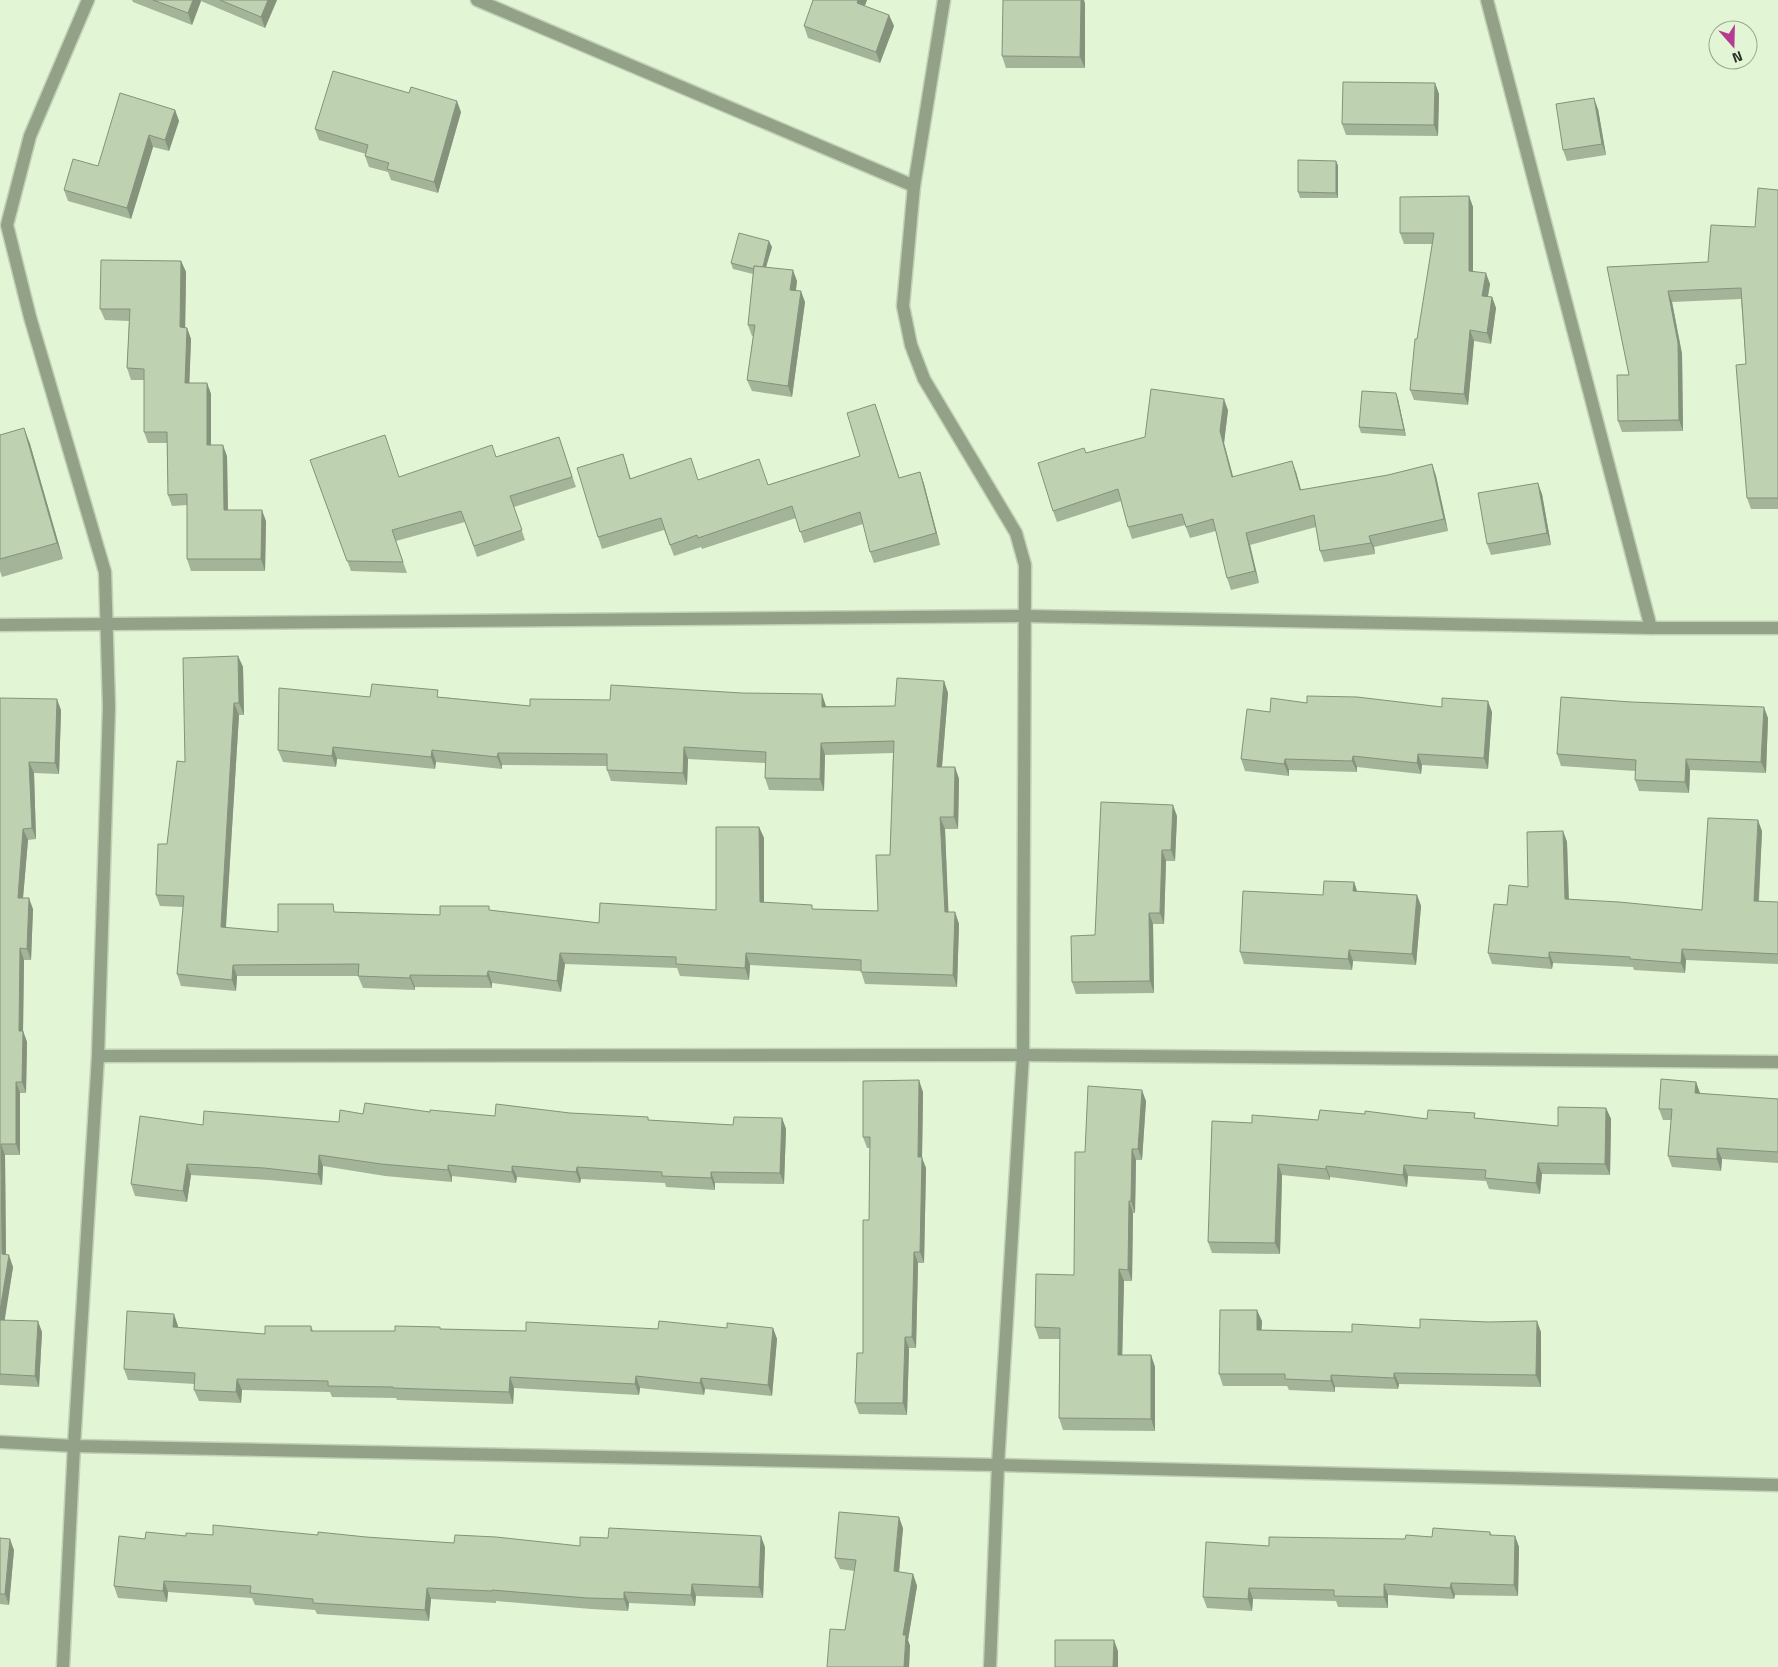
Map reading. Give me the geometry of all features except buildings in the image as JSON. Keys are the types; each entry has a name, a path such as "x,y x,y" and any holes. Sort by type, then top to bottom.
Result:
{"street":[{"path":"63,1667 74,1446 98,1056 109,707 105,572 30,317 7,225 30,136 88,0"},
{"path":"477,0 914,186"},
{"path":"944,0 914,186 903,306 911,345 924,379 1016,533 1025,565 1023,1055 998,1465 990,1667"},
{"path":"1487,0 1651,628"},
{"path":"0,625 1025,616 1651,628 1778,628"},
{"path":"98,1056 1023,1055 1778,1062"},
{"path":"0,1442 74,1446 998,1465 1778,1485"}]}
